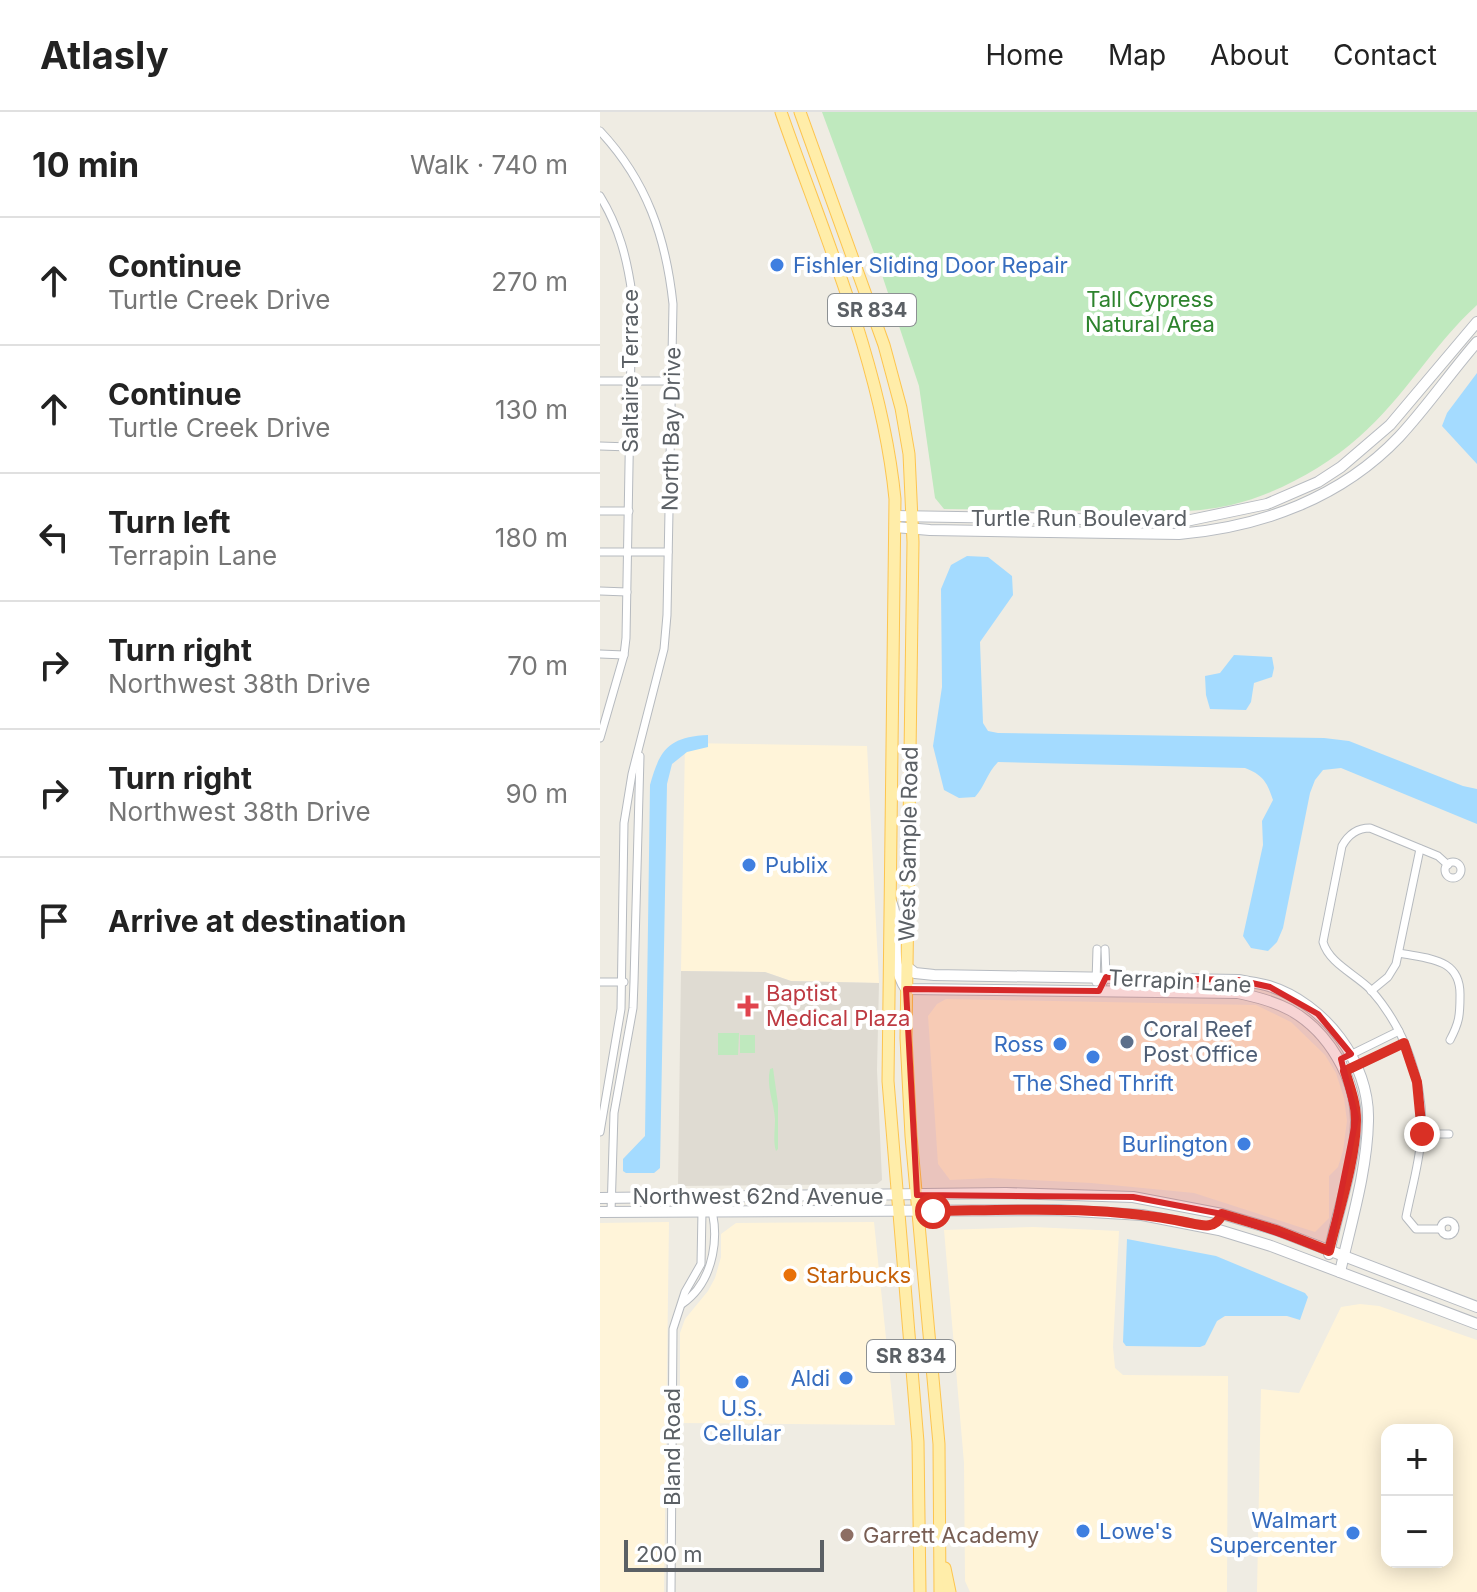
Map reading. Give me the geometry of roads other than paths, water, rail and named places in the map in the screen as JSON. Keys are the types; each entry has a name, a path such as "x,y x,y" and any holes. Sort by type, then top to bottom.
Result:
{"main road":[{"name":"West Sample Road","path":"781,112 865,351 891,461 895,521 888,1081 918,1442 920,1592"},
{"name":"West Sample Road","path":"800,112 884,345 901,408 909,454 913,522 906,966 908,1087 936,1402 940,1592"},
{"path":"892,762 909,785"},
{"path":"941,1547 950,1592"},
{"path":"914,1592 921,1578"}],"street":[{"name":"North Bay Drive","path":"600,131 647,195 669,264 673,304 664,649 628,793 624,823 622,983 600,1132"},
{"name":"Saltaire Terrace","path":"600,196 619,232 627,257 632,294 624,655 600,738"},
{"name":"Turtle Run Boulevard","path":"913,522 1186,521 1267,504 1329,474 1390,425 1477,322"},
{"name":"Turtle Run Boulevard","path":"895,521 1179,534 1267,518 1313,501 1356,475 1398,438 1477,342"},
{"path":"600,381 672,381"},
{"path":"600,446 630,447"},
{"path":"600,511 629,511"},
{"path":"600,552 668,552"},
{"path":"600,591 627,592"},
{"path":"600,654 624,655"},
{"name":"North Bay Drive","path":"605,1212 616,1101 633,1008 641,742"},
{"path":"1441,1229 1416,1229 1406,1217 1422,1134 1417,1082 1404,1043 1371,991 1329,956 1323,942 1342,846 1357,831 1370,828 1438,856 1448,865"},
{"path":"1371,991 1388,977 1399,953 1420,849"},
{"path":"890,897 897,913 895,966 906,989"},
{"path":"1099,991 1101,949"},
{"path":"1399,953 1439,961 1459,979 1459,1022 1450,1040"},
{"name":"Terrapin Lane","path":"906,966 915,973 934,975 1238,980 1270,987 1297,999 1336,1032 1351,1054 1365,1092 1369,1117 1340,1272"},
{"path":"600,982 634,982"},
{"name":"Terrapin Lane","path":"906,989 1238,993 1266,999 1309,1023 1340,1060 1356,1118 1355,1138 1327,1266"},
{"path":"1340,1060 1399,1031"},
{"path":"1345,1071 1404,1043"},
{"path":"604,1100 616,1101"},
{"path":"1422,1134 1449,1134"},
{"path":"1355,1138 1361,1148 1360,1178"},
{"path":"1105,1195 1105,1211"},
{"name":"Northwest 62nd Avenue","path":"605,1198 1105,1195 1165,1202 1276,1230 1477,1307"},
{"name":"Bland Road","path":"671,1592 673,1329 685,1292 701,1264 707,1196"},
{"name":"Northwest 62nd Avenue","path":"605,1212 1105,1211 1171,1219 1207,1227 1327,1266 1477,1324"},
{"path":"1207,1227 1218,1222 1222,1214"}],"water":[{"path":"1477,373 1477,464 1442,426 1447,413"},
{"path":"967,556 988,557 1012,576 1013,595 980,642 983,723 988,731 1349,741 1477,789 1477,824 1341,768 1323,770 1310,793 1283,928 1277,942 1268,951 1251,948 1243,936 1263,845 1262,821 1273,800 1264,780 1256,773 1245,768 998,762 975,797 959,798 944,790 933,746 942,687 941,589 951,565"},
{"path":"1234,655 1272,657 1272,677 1254,683 1251,702 1246,710 1210,709 1205,676 1220,673"},
{"path":"708,735 708,747 687,752 672,764 667,784 660,1168 654,1173 626,1173 623,1171 623,1159 645,1136 650,785 658,762 668,747 684,738"},
{"path":"1127,1239 1216,1256 1305,1293 1308,1297 1300,1320 1287,1316 1225,1316 1217,1321 1205,1345 1200,1347 1126,1346 1123,1342"}],"place":[{"name":"Fishler Sliding Door Repair","path":"777,265"},
{"name":"Publix","path":"749,865"},
{"name":"Baptist Medical Plaza","path":"748,1006"},
{"name":"Coral Reef Post Office","path":"1127,1042"},
{"name":"Ross","path":"1060,1044"},
{"name":"The Shed Thrift","path":"1093,1057"},
{"name":"Burlington","path":"1244,1144"},
{"name":"Starbucks","path":"790,1275"},
{"name":"Aldi","path":"846,1378"},
{"name":"U.S. Cellular","path":"742,1382"},
{"name":"Lowe's","path":"1083,1531"},
{"name":"Walmart Supercenter","path":"1353,1533"},
{"name":"Garrett Academy","path":"847,1535"}],"park label":[{"name":"Tall Cypress Natural Area","path":"1150,312"}]}
